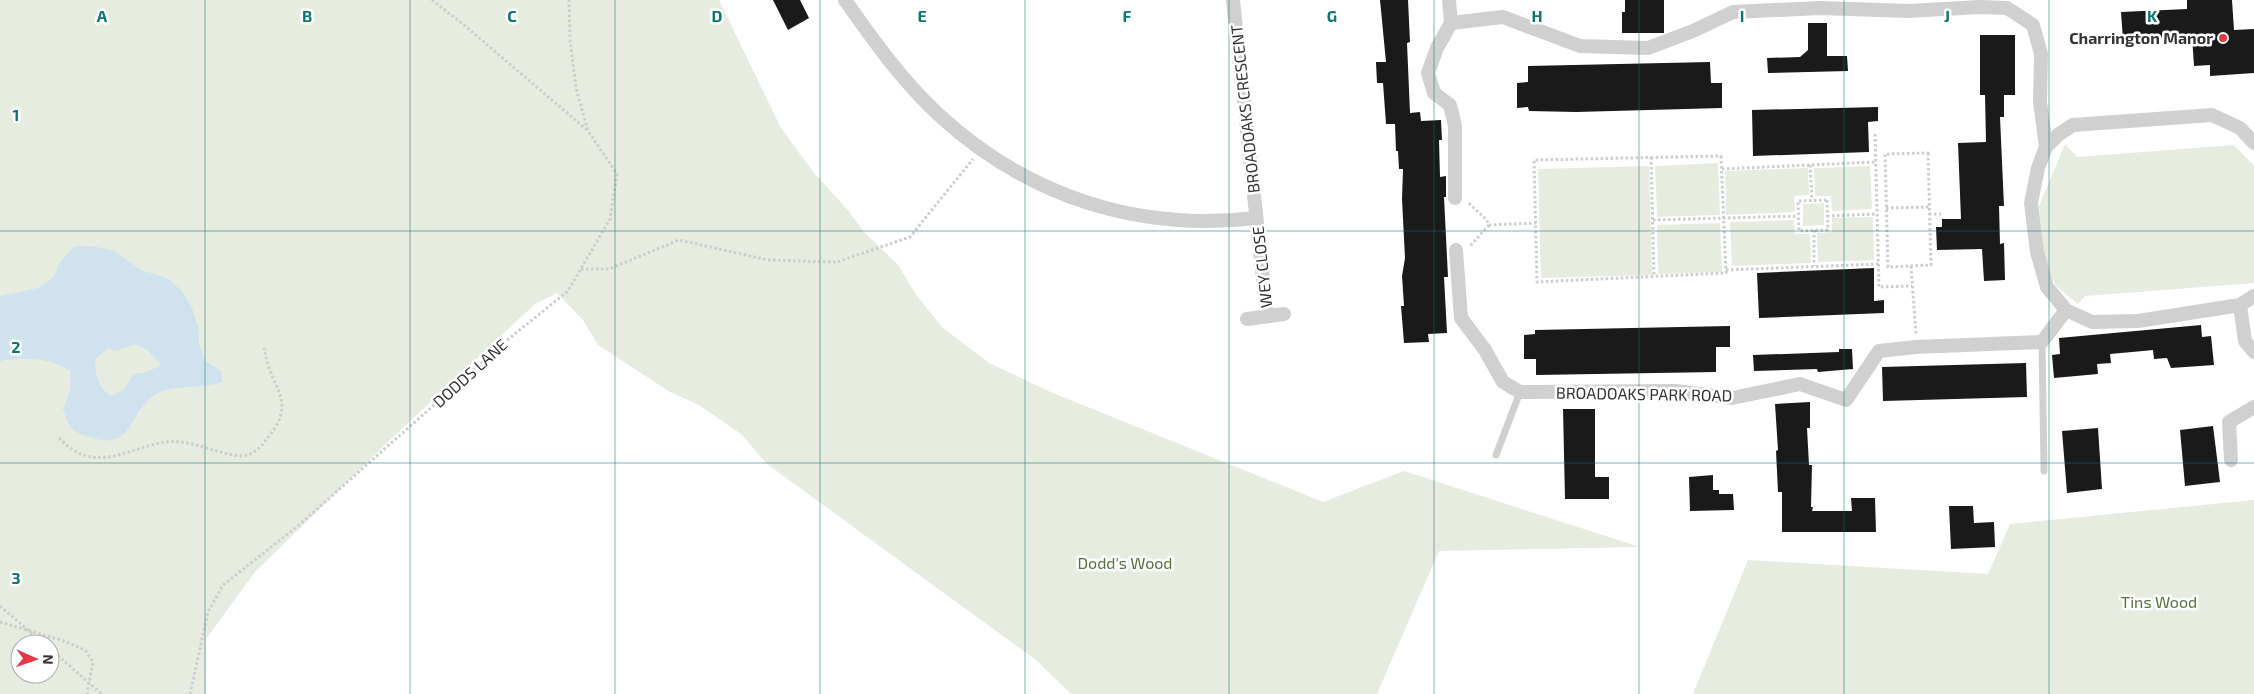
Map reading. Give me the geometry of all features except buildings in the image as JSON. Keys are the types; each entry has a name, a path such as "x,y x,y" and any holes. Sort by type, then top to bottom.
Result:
{"street":[{"path":"845,0 885,54 938,114 981,149 1006,166 1080,200 1113,210 1163,220 1206,222 1256,218"},
{"name":"BROADOAKS CRESCENT","path":"1233,0 1256,218"},
{"path":"1450,0 1451,23 1436,48 1428,73 1434,93 1450,105 1455,126 1455,193"},
{"path":"1451,23 1503,17 1580,46 1648,48 1693,31 1733,12 1821,8 1908,11 1980,7 2007,8 2034,25 2041,54 2040,102 2046,147"},
{"path":"2254,143 2240,128 2212,115 2073,126 2059,134 2046,147 2038,168 2031,203 2037,252 2047,287 2066,310 2092,322 2128,322 2240,305 2254,296"},
{"name":"WEY CLOSE","path":"1256,218 1267,316"},
{"path":"1456,250 1461,318 1485,350 1503,382 1520,392"},
{"path":"2240,305 2245,342 2254,352"},
{"path":"2042,342 2066,310"},
{"name":"WEY CLOSE","path":"1247,319 1284,314"},
{"name":"BROADOAKS PARK ROAD","path":"1520,392 1675,391 1732,398 1800,384 1846,400 1879,351 1916,347 2042,342"},
{"path":"2231,460 2229,422 2254,407"}],"lane":[{"path":"2042,342 2044,471"},
{"path":"1496,455 1520,392"}],"path":[{"path":"432,0 588,131"},
{"name":"DODDS LANE","path":"190,694 208,612 223,585 299,525 506,340 568,291 610,219 617,174 588,131 576,88 570,40 569,0"},
{"path":"1875,134 1879,287 1912,286"},
{"path":"581,269 609,269 679,240 768,260 837,262 910,237 981,149"},
{"path":"1928,153 1931,265 1888,266 1886,208 1884,154 1928,153"},
{"path":"1726,270 1721,156 1534,160 1537,282 1726,273 1726,270 1879,264"},
{"path":"1651,157 1654,277"},
{"path":"1722,169 1876,162"},
{"path":"1810,165 1812,200"},
{"path":"1455,193 1466,193 1469,203 1476,212 1486,218 1489,226"},
{"path":"1812,200 1827,200 1828,230 1799,231 1798,201 1812,200"},
{"path":"1886,208 1929,207"},
{"path":"1827,216 1877,214"},
{"path":"1929,214 1941,214"},
{"path":"1653,220 1798,216"},
{"path":"1457,266 1467,257 1470,245 1489,226 1536,223"},
{"path":"1814,230 1814,266"},
{"path":"1911,266 1916,347"},
{"path":"60,438 69,448 98,457 114,458 167,442 188,443 242,456 252,454 263,444 278,424 282,413 280,392 270,371 264,348"},
{"path":"0,606 32,634"},
{"path":"0,622 64,641 85,650 93,662 87,694"},
{"path":"60,658 102,694"}],"green space":[{"name":"Dodd's Wood","path":"0,0 719,0 781,128 814,173 847,209 864,232 898,265 917,296 942,327 989,363 1053,393 1323,502 1404,471 1640,547 1439,551 1377,694 1071,694 1036,660 767,464 741,434 699,405 670,392 598,345 583,320 557,293 535,304 389,441 255,572 206,639 206,694 0,694"},
{"path":"2065,144 2077,157 2234,145 2254,166 2254,283 2085,296 2078,304 2056,286 2045,263 2039,206"},
{"path":"1718,163 1720,215 1657,217 1655,166"},
{"path":"1649,166 1652,275 1541,278 1538,169"},
{"path":"1870,166 1872,209 1832,211 1831,196 1815,196 1814,168"},
{"path":"1808,168 1809,195 1794,196 1795,212 1726,215 1725,171"},
{"path":"1824,203 1824,225 1803,226 1803,204"},
{"path":"1873,217 1874,260 1818,262 1817,233 1832,232 1832,218"},
{"path":"1794,220 1795,234 1810,234 1811,263 1732,266 1730,222"},
{"path":"1720,223 1722,272 1658,274 1657,225"},
{"name":"Tins Wood","path":"2254,500 2254,694 1693,694 1748,560 1988,574 2010,524"}],"water":[{"path":"75,246 92,246 114,251 141,270 167,278 182,291 192,308 199,330 199,344 205,361 221,371 222,382 173,388 158,393 141,408 124,434 115,439 104,440 74,431 69,425 63,409 70,391 70,371 62,366 46,361 12,359 0,362 0,296 38,288 53,278 60,262","holes":["135,344 147,350 161,365 147,372 134,374 124,389 111,396 106,392 98,380 95,359 108,348 117,351"]}],"place":[{"name":"Charrington Manor","path":"2223,38"}]}
